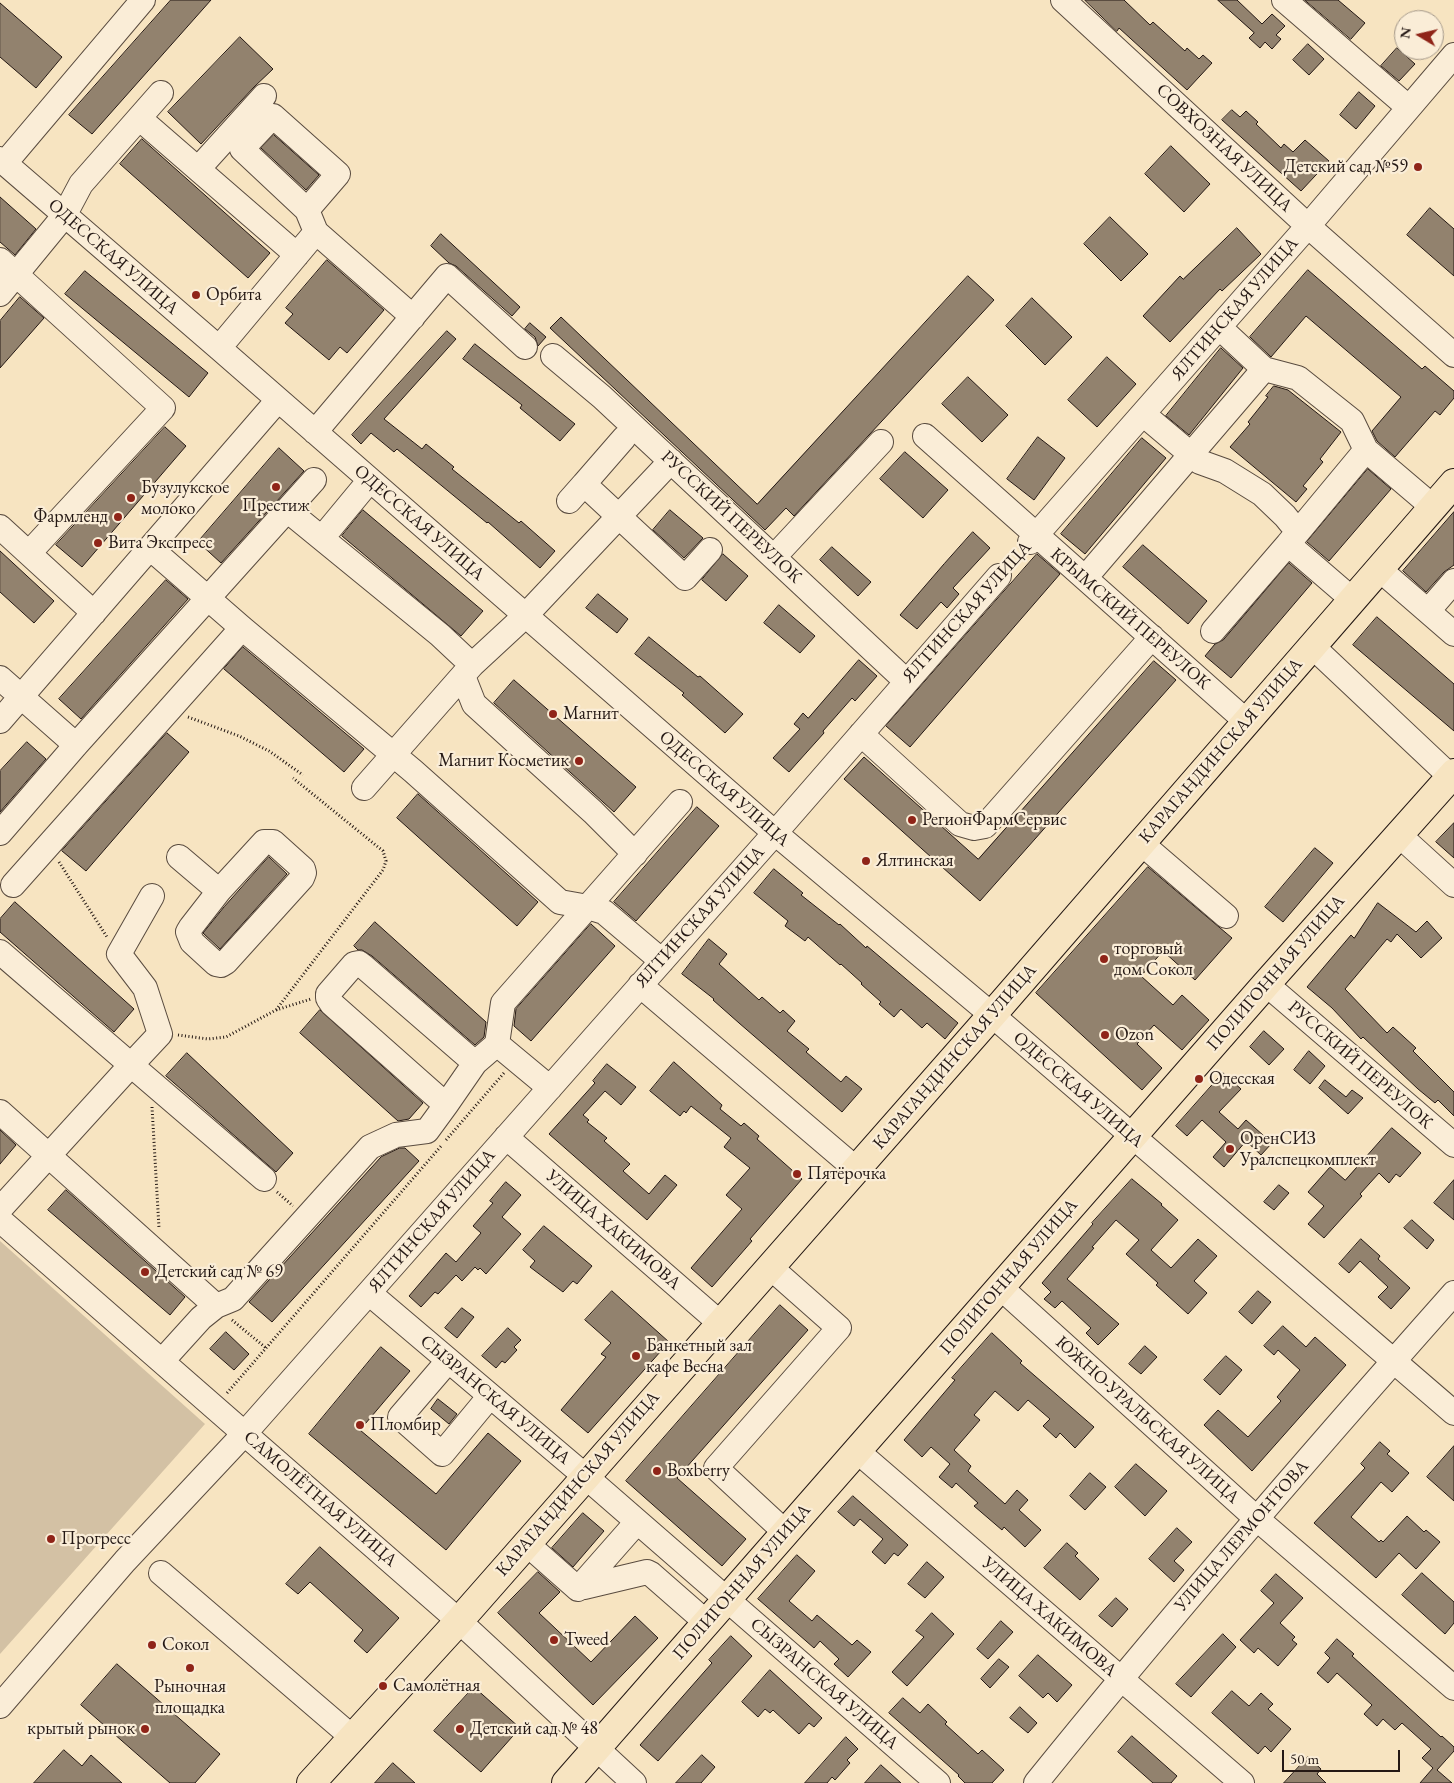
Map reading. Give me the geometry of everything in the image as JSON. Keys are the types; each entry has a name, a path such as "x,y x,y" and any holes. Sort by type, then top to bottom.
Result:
{"main road":[{"name":"КАРАГАНДИНСКАЯ УЛИЦА","path":"312,1783 459,1621 992,1015 1454,483"},
{"name":"ПОЛИГОННАЯ УЛИЦА","path":"566,1783 1266,984 1452,775"}],"street":[{"path":"2,161 143,0"},
{"name":"СОВХОЗНАЯ УЛИЦА","path":"1063,0 1308,226 1454,355"},
{"path":"1284,0 1408,107"},
{"name":"ЯЛТИНСКАЯ УЛИЦА","path":"1033,539 1308,226 1454,55"},
{"path":"0,294 8,267 64,216 81,184 161,93"},
{"path":"198,169 264,96"},
{"path":"139,118 298,255"},
{"name":"ОДЕССКАЯ УЛИЦА","path":"2,161 526,615 774,833 992,1015 1454,1413"},
{"path":"307,210 316,232 413,317"},
{"path":"219,348 316,232"},
{"path":"8,267 163,408 29,553"},
{"path":"314,432 447,276 525,347"},
{"path":"1219,328 1264,369 1298,378 1352,421 1366,450 1433,507"},
{"name":"РУССКИЙ ПЕРЕУЛОК","path":"553,356 602,396 906,681"},
{"path":"1085,578 1264,369"},
{"path":"0,721 278,400"},
{"path":"1143,414 1200,462 1225,471 1262,494 1285,516 1293,538 1353,600"},
{"name":"КРЫМСКИЙ ПЕРЕУЛОК","path":"925,436 1033,539 1085,578 1247,722"},
{"path":"624,438 576,493 618,516 685,578 710,550"},
{"path":"774,556 881,442"},
{"path":"1213,631 1366,450"},
{"path":"364,788 392,754 468,671 526,615 671,461"},
{"path":"0,833 314,480"},
{"path":"322,538 370,480"},
{"path":"287,510 440,635 468,671 474,704 593,812 635,854"},
{"path":"0,527 94,613"},
{"path":"150,548 392,754 560,902 604,912 662,961"},
{"path":"1380,569 1454,634"},
{"name":"ЯЛТИНСКАЯ УЛИЦА","path":"0,1706 125,1561 245,1433 999,576"},
{"path":"1428,611 1454,582"},
{"path":"13,885 242,628"},
{"path":"860,734 960,824 974,828 985,826 1152,637"},
{"path":"1312,646 1452,775"},
{"path":"0,678 76,746"},
{"path":"162,1361 201,1318 216,1306 233,1299 370,1147 396,1134 427,1131 476,1064 497,1044 503,1003 680,802"},
{"path":"1399,835 1454,885"},
{"path":"264,842 273,842 303,869 304,873 302,878 226,962 221,965 216,964 192,942 188,932 218,891 264,842"},
{"path":"1141,843 1226,916"},
{"path":"180,856 218,891"},
{"path":"0,1209 160,1034 145,988 119,954 152,896"},
{"path":"0,952 264,1179"},
{"path":"446,1105 332,1004 328,994 354,964 359,964 476,1064"},
{"name":"РУССКИЙ ПЕРЕУЛОК","path":"1266,984 1454,1146"},
{"path":"640,985 856,1169"},
{"path":"497,1044 550,1088"},
{"path":"0,1112 216,1306"},
{"name":"УЛИЦА ХАКИМОВА","path":"506,1137 720,1323"},
{"name":"САМОЛЁТНАЯ УЛИЦА","path":"0,1220 459,1621 634,1783"},
{"path":"770,1267 839,1328 716,1468 786,1532"},
{"name":"ЮЖНО-УРАЛЬСКАЯ УЛИЦА","path":"1000,1287 1256,1518 1454,1688"},
{"name":"СЫЗРАНСКАЯ УЛИЦА","path":"368,1293 585,1476 938,1783"},
{"name":"УЛИЦА ЛЕРМОНТОВА","path":"1036,1783 1121,1678 1256,1518 1454,1294"},
{"path":"448,1361 400,1417 442,1454 490,1396"},
{"name":"УЛИЦА ХАКИМОВА","path":"856,1451 1242,1783"},
{"path":"527,1544 578,1589 637,1522"},
{"path":"584,1588 647,1572 707,1623"},
{"path":"161,1574 352,1737"}],"path":[{"path":"169,710 239,736 269,751 303,775"},
{"path":"276,1010 383,870 386,861 383,851 293,778"},
{"path":"48,846 119,954"},
{"path":"160,1034 208,1039 226,1037 276,1010 328,994"},
{"path":"226,1394 516,1060"},
{"path":"150,1082 160,1256"},
{"path":"264,1179 306,1218"},
{"path":"216,1306 266,1348"}],"shaded area":[{"name":"Прогресс","path":"0,1241 205,1424 0,1654"}],"building":[{"path":"171,0 211,0 92,134 69,115"},
{"path":"1085,0 1124,0 1150,25 1153,22 1185,51 1187,48 1199,59 1203,55 1212,63 1187,90 1119,28 1117,31"},
{"path":"1218,0 1237,0 1262,24 1272,14 1285,26 1276,35 1281,39 1272,49 1265,42 1260,48 1249,38 1254,33"},
{"path":"1305,0 1338,0 1365,23 1351,39"},
{"path":"0,3 62,57 36,88 0,57"},
{"path":"240,37 273,69 201,144 168,112"},
{"path":"1308,44 1324,59 1309,75 1293,60"},
{"path":"1394,51 1394,60 1410,60 1415,64 1399,81 1381,66"},
{"path":"1359,92 1375,106 1356,129 1340,115"},
{"path":"1232,110 1240,117 1246,111 1258,122 1256,124 1281,148 1284,144 1293,152 1305,140 1329,161 1301,191 1222,120"},
{"path":"274,135 319,175 306,190 261,148"},
{"path":"142,139 270,253 248,278 120,164"},
{"path":"1171,146 1210,184 1184,212 1145,174"},
{"path":"0,197 36,229 15,255 0,242"},
{"path":"1430,208 1454,229 1454,276 1407,235"},
{"path":"1110,217 1148,254 1121,281 1084,244"},
{"path":"1237,228 1261,254 1222,291 1220,289 1170,342 1143,316 1180,276 1183,279"},
{"path":"441,234 520,307 512,316 431,246"},
{"path":"327,260 384,310 347,353 340,347 329,360 285,323 293,314 286,308"},
{"path":"1308,270 1422,369 1425,366 1454,391 1454,398 1440,415 1435,411 1395,457 1377,441 1372,431 1401,397 1306,316 1271,357 1250,337"},
{"path":"85,271 208,373 189,397 65,294"},
{"path":"968,276 994,300 794,516 786,508 765,530 550,328 561,317 757,504"},
{"path":"20,297 44,318 0,368 0,321"},
{"path":"1032,298 1072,337 1045,365 1006,326"},
{"path":"530,323 546,337 538,346 535,337 525,329"},
{"path":"447,331 456,339 384,419 422,449 426,444 454,467 452,469 519,523 521,521 555,551 540,568 488,522 397,449 394,452 371,433 361,444 352,435"},
{"path":"475,344 575,424 560,441 520,408 522,405 463,359"},
{"path":"1221,348 1243,368 1189,435 1166,416"},
{"path":"1107,357 1136,384 1097,427 1068,400"},
{"path":"968,377 1008,415 982,442 942,404"},
{"path":"1274,386 1288,390 1341,432 1320,459 1323,462 1303,486 1307,489 1296,502 1230,447 1250,424 1248,422 1268,397 1266,396"},
{"path":"165,427 186,446 82,567 56,545"},
{"path":"1038,437 1065,458 1034,500 1007,479"},
{"path":"1142,438 1166,458 1085,554 1061,534"},
{"path":"279,448 304,471 221,563 198,542"},
{"path":"905,452 948,490 923,518 880,479"},
{"path":"1368,469 1391,489 1329,561 1307,542"},
{"path":"363,510 483,611 461,636 342,536"},
{"path":"670,510 703,538 684,558 653,530"},
{"path":"1454,512 1454,565 1444,572 1426,592 1403,571"},
{"path":"973,532 990,548 953,588 959,594 947,608 941,602 917,629 900,615"},
{"path":"1143,545 1207,601 1188,624 1123,567"},
{"path":"832,547 871,582 858,596 820,560"},
{"path":"0,551 54,601 34,623 0,592"},
{"path":"723,554 748,576 726,601 702,580"},
{"path":"1037,554 1060,574 910,747 886,726"},
{"path":"1289,563 1312,583 1231,678 1205,656 1215,644 1223,640"},
{"path":"166,580 188,599 81,719 59,699"},
{"path":"598,594 628,619 617,633 586,608"},
{"path":"779,605 815,636 800,653 764,623"},
{"path":"1377,617 1454,684 1454,731 1353,645"},
{"path":"649,637 698,677 700,676 743,714 725,733 682,695 684,693 635,654"},
{"path":"243,647 364,749 344,772 224,669"},
{"path":"859,660 877,676 855,701 852,698 789,772 773,758 800,729 794,724 803,713 808,718"},
{"path":"1154,661 1176,680 980,901 844,779 864,757 978,859"},
{"path":"514,680 636,787 614,812 494,703"},
{"path":"167,733 189,752 86,871 62,851"},
{"path":"27,742 46,759 0,812 0,771"},
{"path":"418,794 538,902 517,926 397,818"},
{"path":"697,807 719,826 636,921 614,902"},
{"path":"1454,823 1454,858 1436,842"},
{"path":"1315,848 1333,863 1283,922 1265,907"},
{"path":"269,857 287,874 220,949 203,933"},
{"name":"торговый дом Сокол","path":"1148,867 1232,938 1195,980 1163,951 1141,976 1173,1005 1182,995 1209,1020 1182,1050 1154,1025 1137,1044 1162,1068 1142,1090 1036,993"},
{"path":"774,869 803,893 801,895 840,924 866,948 867,946 958,1023 945,1039 927,1023 922,1028 901,1009 894,1017 841,964 808,937 805,941 785,926 788,921 754,893"},
{"path":"15,902 134,1009 114,1032 0,932 0,919"},
{"path":"1378,903 1416,932 1427,921 1442,938 1421,958 1397,934 1391,942 1387,939 1345,989 1387,1033 1393,1027 1416,1048 1413,1051 1454,1092 1454,1116 1438,1100 1435,1103 1418,1089 1363,1037 1361,1039 1332,1008 1307,987 1351,935 1354,938"},
{"path":"375,922 486,1022 484,1037 475,1045 372,956 362,950 358,950 354,946"},
{"path":"591,924 615,946 531,1041 514,1026 516,1009"},
{"path":"709,939 727,954 719,964 759,1000 762,997 780,1013 783,1010 795,1021 787,1031 809,1049 806,1052 841,1082 846,1076 862,1089 842,1112 714,999 682,974"},
{"path":"320,1010 423,1103 409,1119 398,1121 300,1033"},
{"path":"1264,1031 1284,1049 1269,1065 1250,1047"},
{"path":"1309,1051 1325,1066 1310,1084 1294,1070"},
{"path":"187,1053 293,1153 276,1172 166,1076"},
{"path":"674,1062 722,1105 720,1109 741,1126 744,1123 759,1136 757,1139 802,1179 750,1239 752,1241 712,1287 691,1268 742,1209 726,1195 750,1168 724,1147 731,1138 691,1106 686,1113 684,1111 680,1116 650,1091"},
{"path":"607,1064 636,1087 621,1105 605,1091 583,1115 589,1120 587,1122 607,1138 604,1141 630,1164 623,1171 649,1194 665,1175 677,1185 647,1220 549,1134 595,1083 593,1081"},
{"path":"1223,1073 1241,1089 1219,1112 1238,1129 1246,1120 1272,1143 1261,1155 1246,1141 1224,1167 1213,1157 1226,1142 1202,1120 1187,1136 1176,1126"},
{"path":"1325,1080 1346,1097 1352,1090 1363,1098 1348,1114 1319,1088"},
{"path":"1392,1128 1421,1153 1400,1177 1396,1174 1389,1183 1379,1173 1360,1194 1362,1196 1324,1238 1308,1224 1324,1206 1308,1192 1330,1167 1345,1180"},
{"path":"0,1130 16,1145 0,1164"},
{"path":"400,1148 405,1148 419,1161 272,1322 249,1302 381,1157"},
{"path":"1132,1179 1178,1220 1151,1250 1171,1268 1198,1239 1217,1256 1194,1281 1207,1293 1188,1314 1126,1254 1139,1240 1116,1220 1067,1279 1119,1324 1098,1345 1086,1333 1091,1328 1062,1301 1055,1308 1044,1299 1051,1292 1042,1283"},
{"path":"1454,1180 1454,1220 1434,1203"},
{"path":"506,1182 521,1195 502,1217 521,1234 486,1274 480,1268 478,1270 475,1267 462,1281 456,1275 438,1294 435,1292 421,1307 409,1296 446,1253 456,1262 481,1233 473,1226 493,1203 490,1201"},
{"path":"1279,1185 1289,1193 1274,1210 1264,1202"},
{"path":"66,1190 185,1297 170,1315 48,1210"},
{"path":"1412,1220 1434,1240 1427,1249 1404,1228"},
{"path":"544,1226 592,1266 577,1284 573,1281 563,1292 530,1267 535,1261 523,1250"},
{"path":"1361,1239 1380,1256 1378,1259 1410,1288 1391,1309 1378,1297 1388,1287 1360,1261 1349,1273 1339,1264"},
{"path":"612,1291 669,1342 588,1433 561,1410 606,1357 601,1354 611,1343 585,1320"},
{"path":"1258,1291 1271,1302 1252,1324 1239,1312"},
{"path":"780,1305 808,1330 677,1478 746,1539 722,1566 626,1481"},
{"path":"462,1308 474,1317 457,1338 445,1328"},
{"path":"1283,1326 1306,1347 1315,1337 1346,1365 1252,1471 1204,1425 1218,1410 1248,1437 1281,1401 1277,1397 1300,1370 1278,1350 1274,1355 1264,1346"},
{"path":"508,1328 521,1340 514,1347 517,1350 505,1363 502,1361 496,1368 482,1356"},
{"path":"226,1332 249,1354 234,1370 210,1349"},
{"path":"992,1333 1022,1361 1020,1363 1094,1427 1075,1448 1060,1433 1056,1438 1043,1426 1050,1419 1028,1400 1018,1411 995,1391 974,1415 980,1420 954,1450 971,1466 968,1471 1005,1504 1017,1490 1028,1500 1019,1510 1041,1530 1025,1547 1004,1527 1002,1530 974,1506 978,1503 956,1483 952,1488 939,1477 950,1464 931,1447 922,1457 904,1440 955,1380 952,1378"},
{"path":"1145,1346 1157,1357 1141,1374 1129,1364"},
{"path":"381,1347 410,1371 360,1430 436,1494 488,1433 521,1461 446,1550 309,1434"},
{"path":"1226,1356 1242,1370 1220,1395 1204,1380"},
{"path":"438,1399 457,1414 449,1424 431,1409"},
{"path":"1380,1442 1390,1451 1387,1454 1409,1473 1392,1492 1381,1482 1351,1517 1379,1542 1381,1540 1383,1542 1407,1516 1424,1532 1426,1530 1440,1542 1416,1569 1399,1553 1376,1578 1314,1523 1365,1468 1361,1464"},
{"path":"1454,1446 1454,1501 1427,1477"},
{"path":"1136,1464 1167,1491 1145,1516 1115,1487"},
{"path":"1090,1473 1106,1487 1085,1510 1070,1496"},
{"path":"853,1496 908,1545 898,1556 894,1553 885,1564 872,1552 883,1539 860,1519 854,1526 838,1512"},
{"path":"583,1513 604,1531 573,1567 552,1548"},
{"path":"1177,1528 1192,1542 1174,1561 1184,1570 1174,1582 1149,1559"},
{"path":"1067,1543 1078,1553 1075,1556 1099,1579 1080,1600 1044,1568"},
{"path":"320,1547 399,1618 367,1653 354,1641 363,1630 310,1582 298,1594 286,1584"},
{"path":"797,1555 815,1571 789,1601 812,1621 817,1615 852,1645 857,1640 871,1652 848,1677 834,1664 839,1659 820,1641 814,1648 758,1599"},
{"path":"927,1562 944,1577 925,1598 908,1584"},
{"path":"538,1572 560,1592 539,1613 591,1662 635,1616 658,1638 593,1705 498,1613"},
{"path":"1422,1573 1454,1602 1454,1623 1445,1634 1402,1595"},
{"path":"1276,1574 1303,1598 1280,1623 1295,1637 1292,1640 1297,1644 1278,1666 1258,1648 1254,1653 1240,1640 1274,1603 1261,1591"},
{"path":"1116,1598 1128,1609 1112,1627 1099,1616"},
{"path":"932,1613 954,1634 907,1686 892,1672 924,1637 916,1631"},
{"path":"1001,1621 1013,1632 988,1659 977,1649"},
{"path":"1223,1634 1236,1647 1191,1697 1176,1684"},
{"path":"731,1636 752,1656 658,1761 640,1745 712,1663 709,1660"},
{"path":"1337,1639 1354,1654 1352,1656 1454,1747 1454,1751 1437,1770 1452,1783 1420,1783 1433,1768 1422,1758 1431,1749 1402,1723 1395,1730 1383,1719 1377,1726 1364,1714 1372,1705 1337,1673 1328,1683 1317,1673 1330,1658 1325,1653"},
{"path":"1038,1655 1072,1685 1057,1702 1048,1693 1043,1698 1019,1676"},
{"path":"999,1659 1009,1667 990,1688 981,1679"},
{"path":"117,1664 220,1754 195,1783 170,1783 81,1705"},
{"path":"770,1670 822,1718 814,1727 809,1723 799,1734 773,1710 770,1713 765,1709 758,1717 742,1702"},
{"name":"Детский сад № 48","path":"474,1687 520,1728 481,1772 434,1731"},
{"path":"1232,1691 1249,1706 1261,1693 1273,1704 1268,1709 1291,1729 1271,1752 1265,1746 1258,1754 1212,1713"},
{"path":"903,1698 920,1713 928,1704 947,1722 945,1724 978,1754 982,1750 1004,1770 992,1783 965,1783 959,1775 889,1713"},
{"path":"1020,1707 1037,1723 1028,1733 1010,1718"},
{"path":"1132,1736 1177,1776 1171,1783 1153,1783 1118,1752"},
{"path":"846,1737 858,1749 847,1760 850,1763 835,1780 832,1777 827,1783 805,1783"},
{"path":"64,1750 82,1766 91,1755 122,1783 34,1783"},
{"path":"702,1755 715,1767 701,1783 676,1783"},
{"path":"1308,1757 1321,1769 1317,1774 1326,1783 1284,1783"},
{"path":"393,1763 415,1783 375,1783"},
{"path":"881,1765 901,1783 865,1783"}],"place":[{"name":"Детский сад №59","path":"1418,167"},
{"name":"Орбита","path":"196,295"},
{"name":"Престиж","path":"276,487"},
{"name":"Бузулукское молоко","path":"131,498"},
{"name":"Фармленд","path":"118,517"},
{"name":"Вита Экспресс","path":"98,543"},
{"name":"Магнит","path":"553,714"},
{"name":"Магнит Косметик","path":"579,761"},
{"name":"РегионФармСервис","path":"912,820"},
{"name":"Ялтинская","path":"866,861"},
{"name":"торговый дом Сокол","path":"1104,959"},
{"name":"Ozon","path":"1105,1035"},
{"name":"Одесская","path":"1199,1079"},
{"name":"ОренСИЗ Уралспецкомплект","path":"1230,1149"},
{"name":"Пятёрочка","path":"797,1174"},
{"name":"Детский сад № 69","path":"145,1272"},
{"name":"Банкетный зал кафе Весна","path":"636,1356"},
{"name":"Пломбир","path":"360,1425"},
{"name":"Boxberry","path":"657,1471"},
{"name":"Прогресс","path":"51,1539"},
{"name":"Tweed","path":"554,1640"},
{"name":"Сокол","path":"152,1645"},
{"name":"Рыночная площадка","path":"190,1668"},
{"name":"Самолётная","path":"383,1686"},
{"name":"крытый рынок","path":"145,1729"},
{"name":"Детский сад № 48","path":"460,1729"}]}
